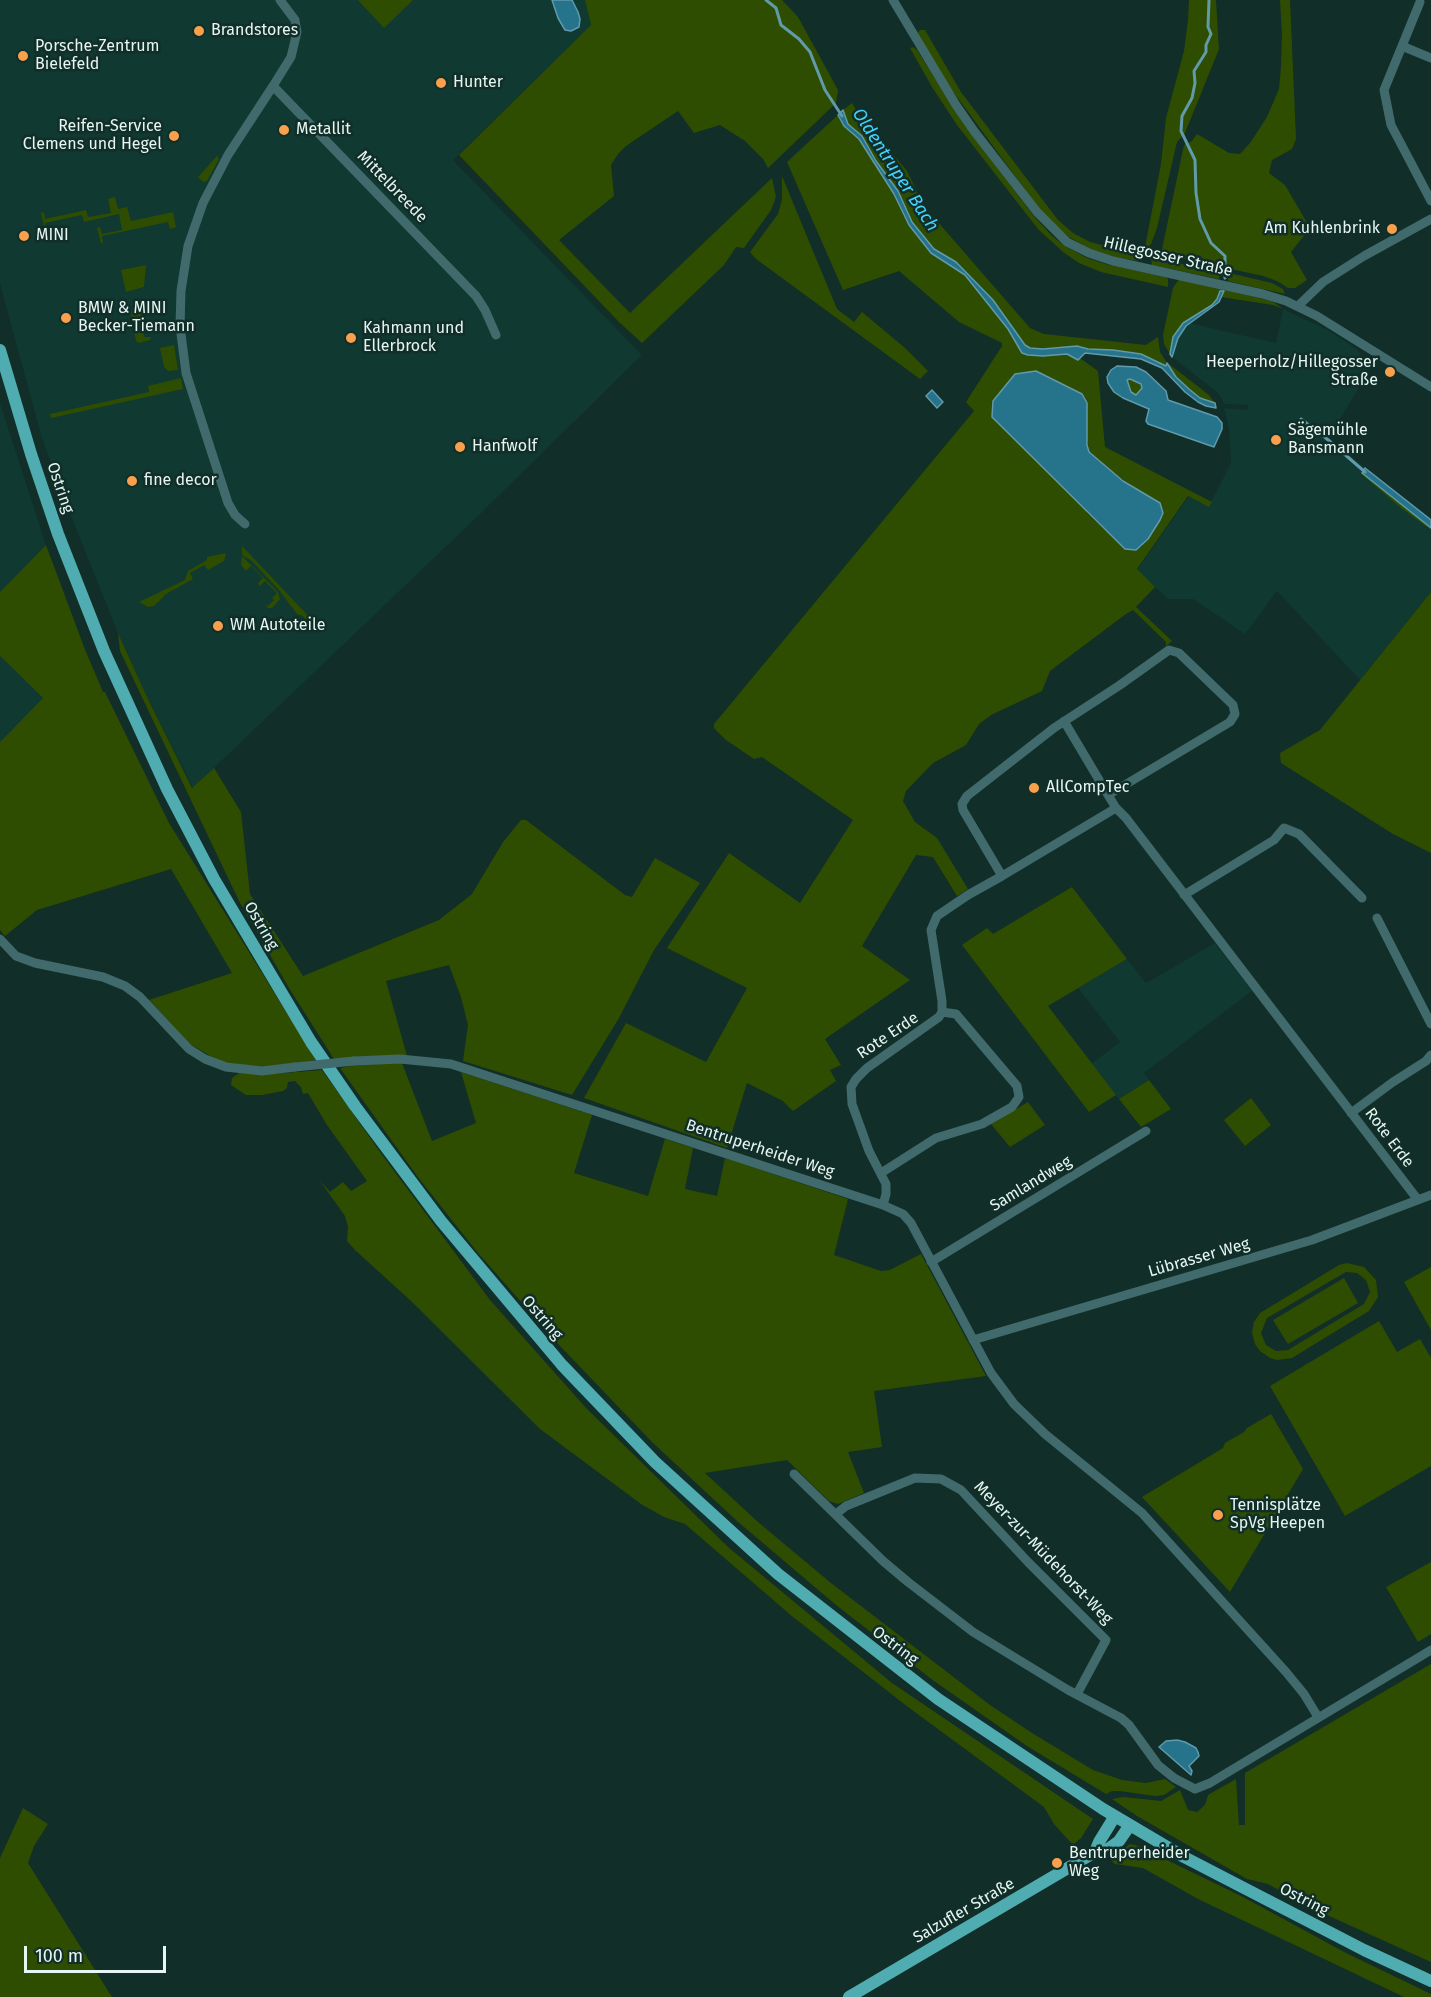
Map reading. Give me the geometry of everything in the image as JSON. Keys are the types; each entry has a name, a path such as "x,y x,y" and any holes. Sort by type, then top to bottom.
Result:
{"main road":[{"name":"Ostring","path":"0,350 31,454 69,563 104,651 167,789 214,879 311,1042 355,1107 441,1221 561,1365 655,1462 778,1574 938,1699 1019,1755 1184,1857 1364,1950 1431,1981"},
{"path":"1095,1852 1115,1816"},
{"name":"Salzufler Straße","path":"849,1997 1095,1852 1108,1849 1119,1841 1130,1825"}],"street":[{"path":"245,524 235,515 228,503 186,373 180,326 180,291 188,246 203,203 220,168 291,57 297,32 295,20 280,0"},
{"name":"Hillegosser Straße","path":"893,0 974,131 1037,212 1067,242 1113,261 1263,294 1298,306 1431,387"},
{"path":"1420,2 1384,90 1390,121 1431,201"},
{"path":"1402,46 1431,58"},
{"name":"Mittelbreede","path":"273,86 476,296 496,335"},
{"path":"1298,306 1323,282 1431,219"},
{"path":"1002,876 962,808 967,796 1064,721 1120,686 1169,650 1179,653 1233,705 1235,714 1230,722 1108,795"},
{"name":"Rote Erde","path":"1064,721 1116,808 1418,1200"},
{"name":"Rote Erde","path":"883,1205 886,1190 852,1104 851,1087 867,1068 934,1023 942,1012 932,924 942,911 1116,808"},
{"path":"1184,895 1274,840 1284,828 1299,834 1362,898"},
{"path":"1377,918 1431,1024"},
{"name":"Bentruperheider Weg","path":"0,939 16,956 34,963 103,977 125,986 140,997 189,1048 205,1059 226,1067 262,1071 354,1061 399,1059 450,1064 883,1205 907,1218 991,1373 1018,1409 1045,1434 1142,1513 1286,1672 1304,1694 1318,1717"},
{"path":"881,1173 936,1138 982,1124 1012,1107 1019,1097 1017,1086 956,1014 942,1012"},
{"path":"1351,1113 1426,1061 1431,1055"},
{"name":"Samlandweg","path":"931,1262 1146,1131"},
{"name":"Lübrasser Weg","path":"973,1340 1312,1240 1431,1195"},
{"path":"794,1474 883,1561 955,1619 1077,1694 1121,1718 1129,1725 1158,1765 1195,1790"},
{"name":"Meyer-zur-Müdehorst-Weg","path":"836,1514 857,1500 915,1478 941,1479 961,1490 1028,1562 1106,1640 1077,1694"},
{"path":"1195,1790 1431,1650"},
{"path":"1195,1790 1195,1800"}],"shaded area":[{"path":"0,0 552,0 552,4 570,31 579,27 572,0 585,0 591,25 453,160 642,355 476,518 193,788 118,633 64,499 41,435 0,284"},
{"path":"1283,309 1328,330 1357,349 1365,362 1372,366 1329,437 1365,468 1361,475 1431,530 1431,592 1360,680 1277,591 1245,634 1193,599 1168,599 1137,570 1189,496 1209,506 1231,463 1229,429 1224,408 1248,410 1248,405 1224,404 1218,393 1172,357 1178,338 1189,323 1276,343"},
{"path":"0,403 46,545 0,592"},
{"path":"0,656 43,698 0,742"},
{"path":"1215,943 1252,991 1144,1073 1149,1080 1119,1099 1091,1064 1120,1042 1078,988 1127,959 1146,983"}],"green space":[{"path":"358,0 413,0 384,28"},
{"path":"585,0 782,0 798,17 838,90 836,103 768,168 763,159 745,141 720,125 694,133 678,111 626,146 618,154 611,165 614,196 559,240 630,313 772,178 776,197 771,210 744,248 736,247 724,265 642,343 619,322 459,155 591,25"},
{"path":"1189,0 1216,0 1219,49 1185,133 1177,142 1157,228 1151,244 1144,252 1161,164 1166,118 1184,51"},
{"path":"1280,0 1290,0 1296,139 1292,149 1272,160 1269,173 1285,185 1310,228 1291,252 1307,280 1295,288 1288,288 1263,276 1161,254 1184,145 1192,141 1197,134 1229,153 1240,154 1267,117 1279,89 1282,35"},
{"path":"920,30 925,30 961,92 1058,220 1073,233 1090,242 1141,255 1138,261 1090,249 1069,237 1040,210 946,82 918,33"},
{"path":"913,47 964,124 1033,215 1052,236 1087,258 1166,277 1168,287 1101,272 1079,263 1038,229 957,125 910,48"},
{"path":"852,103 869,130 907,171 924,206 1030,328 1044,334 1146,345 1158,337 1160,352 1167,363 1166,366 1153,359 1113,350 1077,346 1043,349 1029,348 1025,345 993,300 956,262 934,249 912,222 898,191 876,161 862,136 848,124 843,110"},
{"path":"838,115 844,126 859,139 894,194 903,215 924,244 931,253 965,275 1008,329 1022,353 1043,356 1067,354 1078,360 1080,358 1098,371 1105,447 1212,502 1209,507 1188,496 1137,569 1155,587 1136,607 1172,641 1166,646 1166,642 1133,610 1050,671 1042,691 991,715 979,724 966,745 933,763 906,791 903,801 915,822 937,838 968,889 957,896 933,857 916,855 862,946 910,980 825,1039 841,1065 830,1070 836,1081 793,1111 783,1101 747,1083 727,1148 584,1098 626,1023 706,1062 747,988 667,948 729,853 800,903 853,820 762,757 754,759 726,740 714,728 714,724 974,411 966,402 1002,346 1002,343 959,322 899,271 843,290 787,162","holes":["1015,374 1087,436 1089,452 1137,489 1160,520 1141,547 1125,549 1087,513 1086,509 993,401"]},
{"path":"217,156 219,159 207,181 203,182 198,177"},
{"path":"782,176 837,309 854,322 862,312 905,348 928,371 920,379 756,259 750,252 778,214 782,200"},
{"path":"115,197 118,209 127,207 131,221 173,212 176,227 170,229 168,222 102,236 103,243 101,243 97,228 100,227 102,234 122,230 119,214 84,222 82,215 45,223 45,230 41,213 44,212 45,219 86,210 88,217 111,213 108,199"},
{"path":"1151,258 1220,271 1219,279 1152,265"},
{"path":"146,265 144,287 126,292 121,270"},
{"path":"1229,273 1272,283 1283,289 1285,294 1228,281"},
{"path":"1179,279 1272,301 1283,309 1273,305 1221,297 1223,292 1220,291 1212,305 1183,323 1173,337 1170,354 1164,344 1163,335 1173,288"},
{"path":"130,311 143,311 144,337 151,337 150,340 139,343 136,341"},
{"path":"174,345 178,370 168,371 164,367 160,348"},
{"path":"1169,364 1209,395 1215,403 1200,398 1189,390 1176,377"},
{"path":"181,378 183,389 51,418 50,414 149,392 148,386"},
{"path":"1130,379 1140,384 1142,388 1136,395 1131,392 1127,380"},
{"path":"1362,473 1430,527 1431,530 1401,508"},
{"path":"46,545 103,692 169,823 316,1060 262,1067 233,1065 217,1060 190,1044 149,1000 232,973 171,869 37,910 5,936 0,930 0,742 43,698 0,656 0,592"},
{"path":"242,546 315,623 312,625 307,623 303,616 297,614 279,590 252,561 242,555"},
{"path":"226,553 224,561 208,570 204,565 190,573 193,579 166,594 154,606 148,607 139,602 185,580 188,571 207,560 207,557"},
{"path":"242,556 278,592 280,599 272,608 265,605 268,606 274,600 272,598 277,593 265,581 260,586 258,583 263,578 251,566 246,571 241,565"},
{"path":"1431,592 1431,853 1393,834 1281,763 1280,753 1320,730"},
{"path":"118,633 192,788 214,768 241,812 250,894 303,976 439,920 472,894 503,842 521,820 526,820 625,895 632,897 655,858 700,883 654,950 619,1018 572,1095 463,1061 468,1025 449,965 386,981 407,1056 334,1059 289,988 239,901 120,651"},
{"path":"1072,887 1127,959 1048,1006 1116,1095 1089,1112 962,945 987,928 993,934"},
{"path":"368,1063 402,1063 432,1141 476,1123 461,1072 592,1115 574,1173 648,1196 665,1139 693,1148 685,1189 717,1196 725,1158 848,1199 834,1255 881,1271 890,1270 921,1254 986,1376 874,1391 882,1447 848,1452 864,1493 838,1504 829,1501 787,1460 705,1473 758,1522 831,1583 990,1705 1032,1733 1093,1770 1122,1780 1146,1783 1165,1779 1176,1787 1164,1795 1155,1796 1120,1791 1106,1794 1027,1746 934,1681 836,1605 737,1521 652,1442 561,1347 478,1253 417,1176 340,1068"},
{"path":"322,1070 490,1300 587,1409 728,1547 892,1683 1093,1819 1081,1838 1073,1845 1054,1824 1044,1807 908,1707 793,1617 685,1524 664,1517 641,1504 540,1429 411,1301 355,1250 347,1241 348,1227 345,1216 318,1178 330,1192 343,1182 351,1191 367,1181 327,1125 308,1093 303,1094 301,1087 295,1081 288,1082 287,1088 283,1091 262,1095 246,1095 231,1085 232,1078 239,1073 271,1074"},
{"path":"1149,1080 1171,1109 1141,1127 1119,1099"},
{"path":"1251,1098 1271,1125 1245,1146 1224,1120"},
{"path":"1028,1102 1045,1125 1010,1147 991,1124"},
{"path":"1347,1263 1364,1267 1376,1280 1378,1297 1369,1311 1292,1358 1277,1360 1260,1351 1252,1333 1254,1322 1260,1313 1339,1265","holes":["1346,1272 1357,1273 1366,1280 1370,1292 1364,1304 1288,1350 1276,1351 1266,1345 1261,1333 1267,1318"]},
{"path":"1431,1267 1431,1330 1404,1282"},
{"path":"1344,1278 1358,1303 1288,1344 1273,1320"},
{"path":"1379,1321 1397,1352 1420,1339 1431,1358 1431,1466 1345,1516 1270,1386"},
{"name":"Tennisplätze SpVg Heepen","path":"1271,1414 1303,1469 1230,1592 1142,1497 1223,1448 1225,1443"},
{"path":"1431,1562 1431,1634 1418,1642 1386,1587"},
{"path":"1431,1664 1431,1962 1318,1911 1268,1884 1247,1879 1137,1816 1112,1799 1123,1797 1161,1801 1180,1790 1188,1810 1197,1812 1205,1805 1208,1795 1236,1779 1239,1825 1245,1825 1245,1773"},
{"path":"23,1808 48,1824 34,1846 28,1863 112,1997 0,1997 0,1858"},
{"path":"1130,1844 1243,1897 1346,1953 1431,1994 1431,1997 1404,1997 1198,1899 1143,1868 1115,1864 1111,1858"}],"water":[{"path":"552,0 572,0 580,19 579,27 571,31 565,30"},
{"path":"843,110 848,124 862,136 876,161 898,191 912,222 934,249 956,262 993,300 1025,345 1030,348 1043,349 1077,346 1141,354 1166,366 1167,363 1176,377 1189,389 1200,398 1215,403 1216,408 1198,402 1162,368 1141,359 1085,353 1078,360 1067,354 1043,356 1022,353 1008,329 965,275 931,253 909,225 894,194 859,139 844,126 838,115"},
{"path":"1220,291 1224,291 1219,302 1186,326 1178,338 1172,357 1170,354 1173,337 1183,323 1212,305"},
{"path":"1117,366 1136,367 1146,372 1166,391 1168,400 1217,417 1222,423 1222,429 1214,447 1148,424 1146,421 1149,409 1114,392 1107,377","holes":["1127,380 1141,384 1142,388 1136,395 1131,392"]},
{"path":"1036,371 1082,394 1087,403 1089,452 1123,481 1160,503 1163,513 1160,520 1148,539 1136,550 1125,549 992,417 993,401 1015,374"},
{"path":"932,390 943,402 937,408 926,396"},
{"path":"1365,468 1431,520 1431,528 1362,473"},
{"path":"1177,1740 1196,1748 1198,1752 1199,1756 1189,1766 1192,1771 1191,1775 1159,1747 1166,1741"}],"waterway":[{"name":"Oldentruper Bach","path":"766,0 776,8 781,25 799,39 810,52 825,90 842,116"},
{"path":"1209,0 1208,27 1211,34 1206,45 1206,52 1194,71 1195,83 1192,98 1182,116 1181,131 1195,160 1200,219 1211,243 1225,256 1225,278"},
{"name":"Oldentruper Bach","path":"1301,419 1310,426"},
{"name":"Oldentruper Bach","path":"1319,432 1365,472"}],"place":[{"name":"Brandstores","path":"199,31"},
{"name":"Porsche-Zentrum Bielefeld","path":"23,56"},
{"name":"Hunter","path":"441,83"},
{"name":"Metallit","path":"284,130"},
{"name":"Reifen-Service Clemens und Hegel","path":"174,136"},
{"name":"Am Kuhlenbrink","path":"1392,229"},
{"name":"MINI","path":"24,236"},
{"name":"BMW & MINI Becker-Tiemann","path":"66,318"},
{"name":"Kahmann und Ellerbrock","path":"351,338"},
{"name":"Heeperholz/Hillegosser Straße","path":"1390,372"},
{"name":"Sägemühle Bansmann","path":"1276,440"},
{"name":"Hanfwolf","path":"460,447"},
{"name":"fine decor","path":"132,481"},
{"name":"WM Autoteile","path":"218,626"},
{"name":"AllCompTec","path":"1034,788"},
{"name":"Tennisplätze SpVg Heepen","path":"1218,1515"},
{"name":"Bentruperheider Weg","path":"1057,1863"}]}
